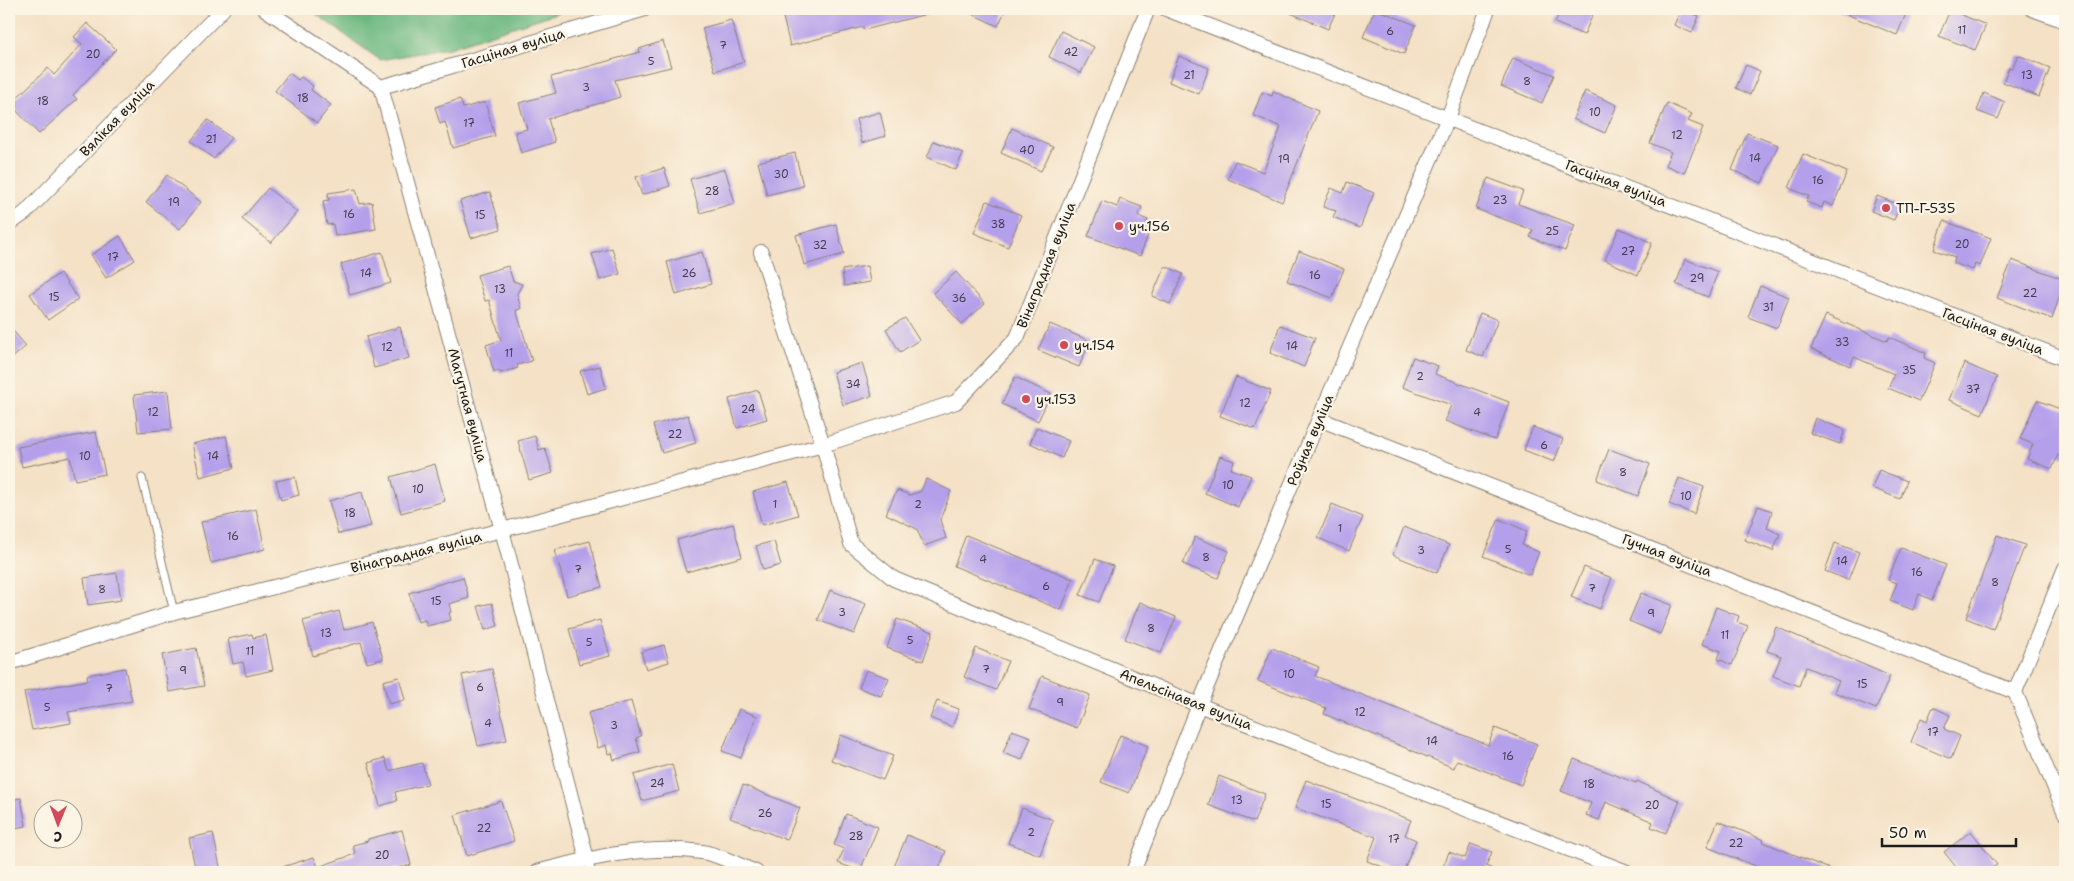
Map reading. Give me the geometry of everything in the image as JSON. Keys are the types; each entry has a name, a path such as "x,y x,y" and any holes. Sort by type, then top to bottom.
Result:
{"street":[{"name":"Вялікая вуліца","path":"9,224 26,213 223,9"},
{"path":"265,9 381,87"},
{"name":"Гасціная вуліца","path":"381,87 645,9"},
{"name":"Вінаградная вуліца","path":"9,662 174,612 502,530 824,445 956,402 1016,338 1148,9"},
{"name":"Гасціная вуліца","path":"1166,9 2065,359"},
{"name":"Роўная вуліца","path":"1133,872 1199,705 1318,419 1448,118 1488,9"},
{"path":"2032,9 2065,21"},
{"name":"Магутная вуліца","path":"381,87 502,530 587,859"},
{"path":"761,252 824,445"},
{"name":"Гучная вуліца","path":"1318,419 2015,692"},
{"name":"Апельсінавая вуліца","path":"824,445 851,544 894,579 1199,705 1627,872"},
{"path":"2065,568 2015,692 2065,813"},
{"path":"537,872 587,859 638,850 704,852 756,872"}],"lane":[{"path":"142,478 174,612"},
{"path":"587,859 592,872"}],"green space":[{"path":"309,9 569,9 449,48 380,60"}],"building":[{"path":"798,9 926,9 927,14 864,30 863,27 790,46 782,13"},
{"path":"961,9 1006,9 998,26"},
{"path":"1281,9 1337,9 1328,29"},
{"path":"1375,9 1416,25 1404,54 1363,37"},
{"path":"1561,9 1595,9 1584,35 1555,23"},
{"path":"1681,9 1699,16 1692,33 1674,25"},
{"path":"1834,9 1908,9 1897,35"},
{"path":"1950,10 1986,25 1975,50 1939,36"},
{"path":"731,20 744,62 715,71 702,28"},
{"path":"87,23 116,49 73,95 77,99 39,134 10,104 48,68 54,75 82,44 74,37"},
{"path":"1061,31 1094,47 1081,73 1049,57"},
{"path":"663,41 671,67 615,80 620,97 548,119 555,142 521,153 515,132 527,129 519,103 556,93 551,77 640,52 639,49"},
{"path":"2018,55 2050,68 2039,97 2003,82 2009,67 2012,68"},
{"path":"1179,56 1209,68 1199,94 1169,82"},
{"path":"1513,58 1554,75 1542,103 1501,86"},
{"path":"1746,65 1760,71 1750,95 1736,88"},
{"path":"289,73 298,80 301,77 313,86 311,90 331,105 317,123 275,91"},
{"path":"1273,91 1318,111 1282,202 1228,179 1235,161 1263,172 1281,127 1253,115 1262,92 1272,96"},
{"path":"1585,91 1617,105 1605,133 1573,119"},
{"path":"1984,93 2005,102 1998,119 1977,111"},
{"path":"460,99 463,108 485,102 495,136 453,148 445,122 440,124 435,107"},
{"path":"1667,103 1692,114 1688,121 1703,127 1684,173 1665,165 1671,152 1650,143"},
{"path":"880,112 886,136 862,143 856,119"},
{"path":"208,120 231,138 214,159 191,141"},
{"path":"1012,128 1053,147 1041,171 1001,153"},
{"path":"1747,133 1778,145 1762,183 1732,170"},
{"path":"934,141 963,153 956,170 927,157"},
{"path":"795,153 803,186 767,195 758,162"},
{"path":"1803,154 1847,172 1833,206 1824,202 1822,208 1806,202 1809,196 1789,188"},
{"path":"664,168 670,186 642,195 636,177"},
{"path":"725,169 735,203 700,213 690,179"},
{"path":"167,175 201,202 180,229 146,202"},
{"path":"1488,178 1523,191 1518,204 1575,225 1565,251 1530,237 1533,230 1476,209"},
{"path":"1347,182 1374,193 1360,228 1333,217 1336,211 1323,207 1331,188 1343,193"},
{"path":"268,188 297,212 271,243 242,219"},
{"path":"356,189 360,204 372,202 376,229 335,236 333,224 327,225 323,201 329,200 328,193"},
{"path":"490,192 501,229 471,238 460,201"},
{"name":"ТП-Г-535","path":"1877,196 1900,205 1894,220 1871,211"},
{"name":"уч.156","path":"1120,199 1142,207 1138,216 1148,220 1143,233 1148,235 1140,256 1088,236 1102,201 1117,207"},
{"path":"987,201 1021,215 1008,247 974,233"},
{"path":"1944,221 1991,238 1980,266 1975,264 1973,270 1953,263 1955,257 1934,250"},
{"path":"836,224 844,254 804,265 796,235"},
{"path":"1619,228 1652,243 1638,275 1605,260"},
{"path":"120,236 135,260 106,278 91,255"},
{"path":"612,248 620,274 600,280 592,254"},
{"path":"1299,251 1344,269 1332,298 1287,281"},
{"path":"382,252 391,283 350,295 341,264"},
{"path":"702,252 711,284 676,295 667,262"},
{"path":"1685,259 1718,272 1708,297 1676,284"},
{"path":"2012,260 2065,280 2052,319 1997,298"},
{"path":"508,266 513,281 522,284 517,294 521,309 516,310 532,361 517,365 518,368 500,373 499,370 494,372 486,345 501,340 489,300 485,301 477,275"},
{"path":"867,266 870,282 844,286 842,270"},
{"path":"1165,266 1183,274 1170,304 1152,296"},
{"path":"956,272 985,304 962,324 933,293"},
{"path":"60,273 78,299 48,320 30,294"},
{"path":"1760,286 1789,297 1777,328 1748,317"},
{"path":"1480,313 1498,320 1483,357 1466,350"},
{"path":"1826,315 1887,341 1889,337 1926,353 1924,358 1935,363 1919,401 1888,388 1894,374 1854,357 1850,366 1811,349"},
{"path":"905,318 919,340 900,352 886,329"},
{"name":"уч.154","path":"1050,324 1090,341 1079,367 1038,350"},
{"path":"1280,325 1315,338 1304,367 1270,353"},
{"path":"9,326 26,346 9,361"},
{"path":"400,327 409,358 374,368 366,337"},
{"path":"1413,357 1438,366 1435,374 1509,402 1495,440 1445,421 1451,405 1402,387"},
{"path":"862,363 872,396 843,405 833,372"},
{"path":"1964,363 1997,377 1982,414 1949,400"},
{"path":"600,366 606,388 587,394 580,371"},
{"name":"уч.153","path":"1015,377 1051,394 1038,421 1002,404"},
{"path":"1236,377 1271,391 1255,429 1220,416"},
{"path":"758,390 767,419 737,428 729,399"},
{"path":"168,391 172,429 138,432 134,395"},
{"path":"2037,400 2065,411 2065,458 2058,455 2052,469 2027,459 2033,444 2020,439"},
{"path":"688,415 696,443 662,453 653,425"},
{"path":"1815,418 1845,430 1840,444 1810,433"},
{"path":"1037,427 1069,441 1062,458 1030,443"},
{"path":"1533,427 1563,439 1554,462 1524,450"},
{"path":"96,432 105,474 75,480 70,457 22,467 18,447"},
{"path":"226,436 234,468 200,477 192,444"},
{"path":"535,436 539,450 545,448 553,473 529,480 518,441"},
{"path":"1609,449 1650,464 1638,496 1597,480"},
{"path":"1220,456 1234,461 1231,469 1251,476 1238,507 1205,493"},
{"path":"435,464 445,501 401,513 391,477"},
{"path":"1879,470 1907,481 1900,499 1872,488"},
{"path":"295,477 299,495 281,500 276,481"},
{"path":"1679,478 1704,487 1694,514 1669,504"},
{"path":"926,479 951,491 940,520 946,538 924,546 917,529 886,514 897,490 910,495 921,491"},
{"path":"788,482 798,515 762,525 753,492"},
{"path":"362,492 371,526 338,534 329,501"},
{"path":"1332,504 1363,517 1349,551 1318,538"},
{"path":"1758,506 1772,511 1767,528 1780,534 1773,551 1745,540"},
{"path":"256,509 265,549 211,563 201,522"},
{"path":"1499,519 1527,531 1522,545 1539,552 1530,575 1483,556"},
{"path":"733,524 742,557 686,572 677,540"},
{"path":"1404,527 1449,545 1437,573 1393,555"},
{"path":"966,535 1073,579 1061,610 954,566"},
{"path":"1997,535 2025,545 1993,629 1966,618"},
{"path":"1195,537 1229,551 1218,578 1183,564"},
{"path":"590,541 602,587 567,596 555,550"},
{"path":"774,541 781,565 763,570 756,546"},
{"path":"1835,543 1859,552 1848,580 1825,571"},
{"path":"1901,548 1946,565 1932,600 1919,594 1913,610 1890,601 1897,583 1888,580"},
{"path":"1095,559 1113,566 1099,602 1080,595"},
{"path":"1584,567 1612,578 1600,609 1571,597"},
{"path":"117,573 121,600 88,605 84,578"},
{"path":"463,577 469,598 449,604 451,620 427,626 425,620 418,622 409,593"},
{"path":"830,590 866,604 854,634 818,620"},
{"path":"1641,593 1672,605 1660,634 1629,621"},
{"path":"1140,602 1176,617 1161,653 1125,639"},
{"path":"492,603 498,626 485,630 478,606"},
{"path":"1716,607 1739,616 1737,622 1748,626 1732,665 1718,659 1721,651 1702,644"},
{"path":"339,611 344,630 372,622 383,659 367,663 361,642 313,656 303,621"},
{"path":"897,619 933,632 923,661 887,648"},
{"path":"600,620 610,656 579,664 569,629"},
{"path":"1776,627 1890,676 1876,709 1834,692 1839,681 1806,667 1799,686 1773,676 1781,656 1767,651"},
{"path":"252,634 253,638 266,635 273,670 246,676 243,662 233,664 228,639"},
{"path":"664,645 669,662 646,669 641,652"},
{"path":"196,648 204,686 169,692 162,655"},
{"path":"976,648 1008,661 996,690 964,677"},
{"path":"1272,648 1319,667 1315,676 1488,745 1495,728 1537,744 1521,785 1457,760 1454,768 1324,714 1326,708 1258,681"},
{"path":"125,668 132,701 68,712 71,723 32,730 24,692 88,680 87,675"},
{"path":"492,669 507,740 478,746 462,675"},
{"path":"866,670 889,678 881,696 859,688"},
{"path":"1042,676 1090,695 1077,728 1029,709"},
{"path":"399,677 405,700 389,704 383,681"},
{"path":"631,701 641,736 636,738 640,752 614,760 612,753 608,754 606,745 598,748 588,713"},
{"path":"937,701 959,709 952,727 930,718"},
{"path":"1933,707 1950,715 1944,729 1960,736 1951,759 1911,742 1921,718 1927,721"},
{"path":"739,709 757,716 741,758 722,751"},
{"path":"1012,730 1031,737 1022,760 1003,753"},
{"path":"841,735 893,756 883,780 831,760"},
{"path":"1120,735 1148,746 1129,793 1101,782"},
{"path":"385,758 389,771 422,763 428,784 395,792 397,801 380,806 368,763"},
{"path":"1574,759 1636,783 1637,781 1680,801 1666,833 1651,827 1653,822 1606,802 1599,820 1586,815 1591,803 1561,791"},
{"path":"672,764 679,791 642,801 634,775"},
{"path":"1219,776 1265,794 1254,822 1208,805"},
{"path":"1306,780 1411,820 1405,835 1416,840 1403,872 1396,872 1367,861 1376,837 1295,808"},
{"path":"743,785 800,808 787,840 730,818"},
{"path":"21,798 26,826 9,829 9,800"},
{"path":"501,801 514,841 467,856 455,815"},
{"path":"1022,808 1053,820 1040,855 1008,843"},
{"path":"846,814 878,827 860,871 838,863 844,849 834,845"},
{"path":"1718,821 1764,840 1763,842 1837,872 1771,872 1707,847"},
{"path":"402,830 411,865 382,872 277,872 276,869 314,857 318,867 355,854 353,845"},
{"path":"1971,831 1997,865 1987,872 1960,872 1944,852"},
{"path":"213,833 221,872 196,872 189,838"},
{"path":"907,835 946,851 938,872 892,872"},
{"path":"1471,844 1492,852 1486,866 1499,872 1441,872 1449,852 1465,858"}],"place":[{"name":"ТП-Г-535","path":"1886,208"},
{"name":"уч.156","path":"1119,226"},
{"name":"уч.154","path":"1064,345"},
{"name":"уч.153","path":"1026,399"}]}
